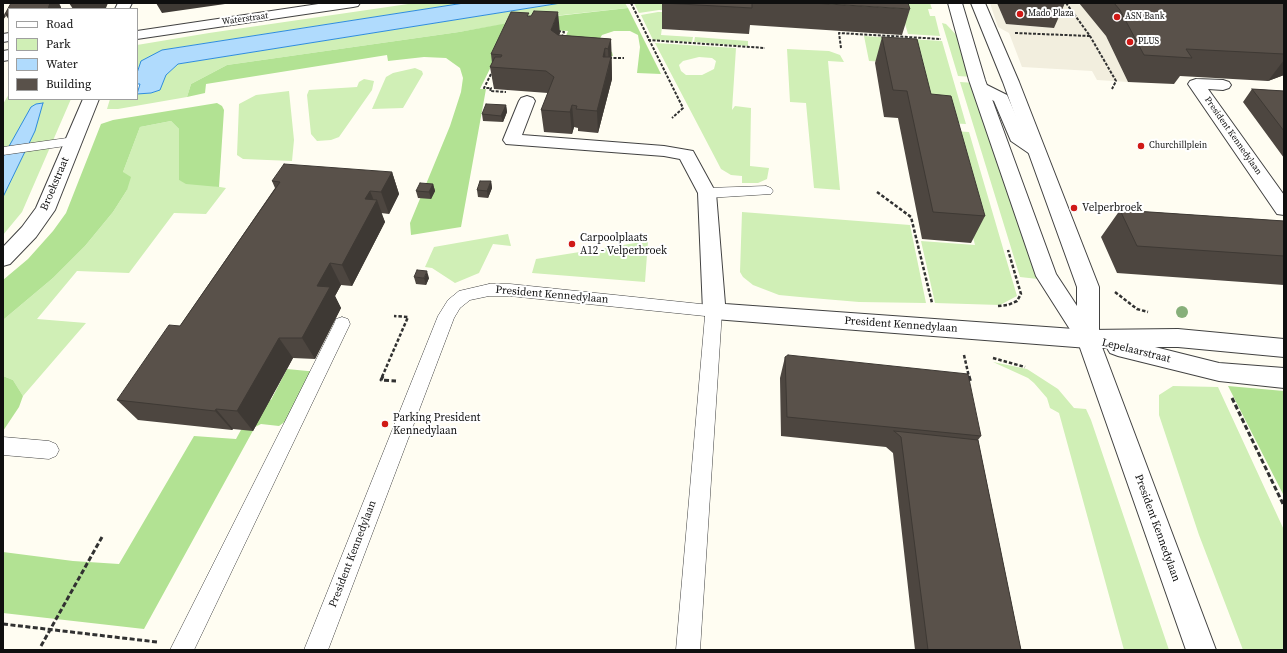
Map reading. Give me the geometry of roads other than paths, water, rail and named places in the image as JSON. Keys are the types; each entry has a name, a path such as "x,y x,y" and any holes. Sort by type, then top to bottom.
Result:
{"street":[{"name":"Waterstraat","path":"138,34 353,3"},
{"name":"President Kennedylaan","path":"955,3 977,80 981,87 1046,276 1088,339 1201,650"},
{"name":"President Kennedylaan","path":"978,3 1011,82 1088,286 1088,339"},
{"name":"President Kennedylaan","path":"1223,85 1196,84 1284,209"},
{"path":"981,87 1002,98 1017,137 1036,150"},
{"name":"Broekstraat","path":"3,259 29,232 43,214 91,100"},
{"path":"527,101 512,140 664,151 687,155 707,192 714,310"},
{"name":"President Kennedylaan","path":"714,310 1088,339"},
{"name":"Lepelaarstraat","path":"1088,339 1178,338 1284,348"},
{"name":"Lepelaarstraat","path":"1088,339 1219,372 1284,378"}],"lane":[{"path":"3,151 74,141"},
{"path":"707,192 766,191"},
{"name":"President Kennedylaan","path":"316,650 443,323 454,304 465,295 489,290 510,290 714,310"},
{"path":"688,650 714,310"},
{"path":"184,647 342,324"},
{"path":"3,446 49,450"}],"water":[{"path":"464,3 561,3 178,64 166,75 160,90 151,93 138,94 140,84 138,84 138,70 141,61 162,50"},
{"path":"43,103 35,131 3,197 3,157 31,107 36,104"}],"place":[{"name":"Mado Plaza","path":"1020,14"},
{"name":"ASN Bank","path":"1117,17"},
{"name":"PLUS","path":"1130,42"},
{"name":"Churchillplein","path":"1141,146"},
{"name":"Velperbroek","path":"1074,208"},
{"name":"Carpoolplaats A12 - Velperbroek","path":"572,244"},
{"name":"Parking President Kennedylaan","path":"385,424"}]}
